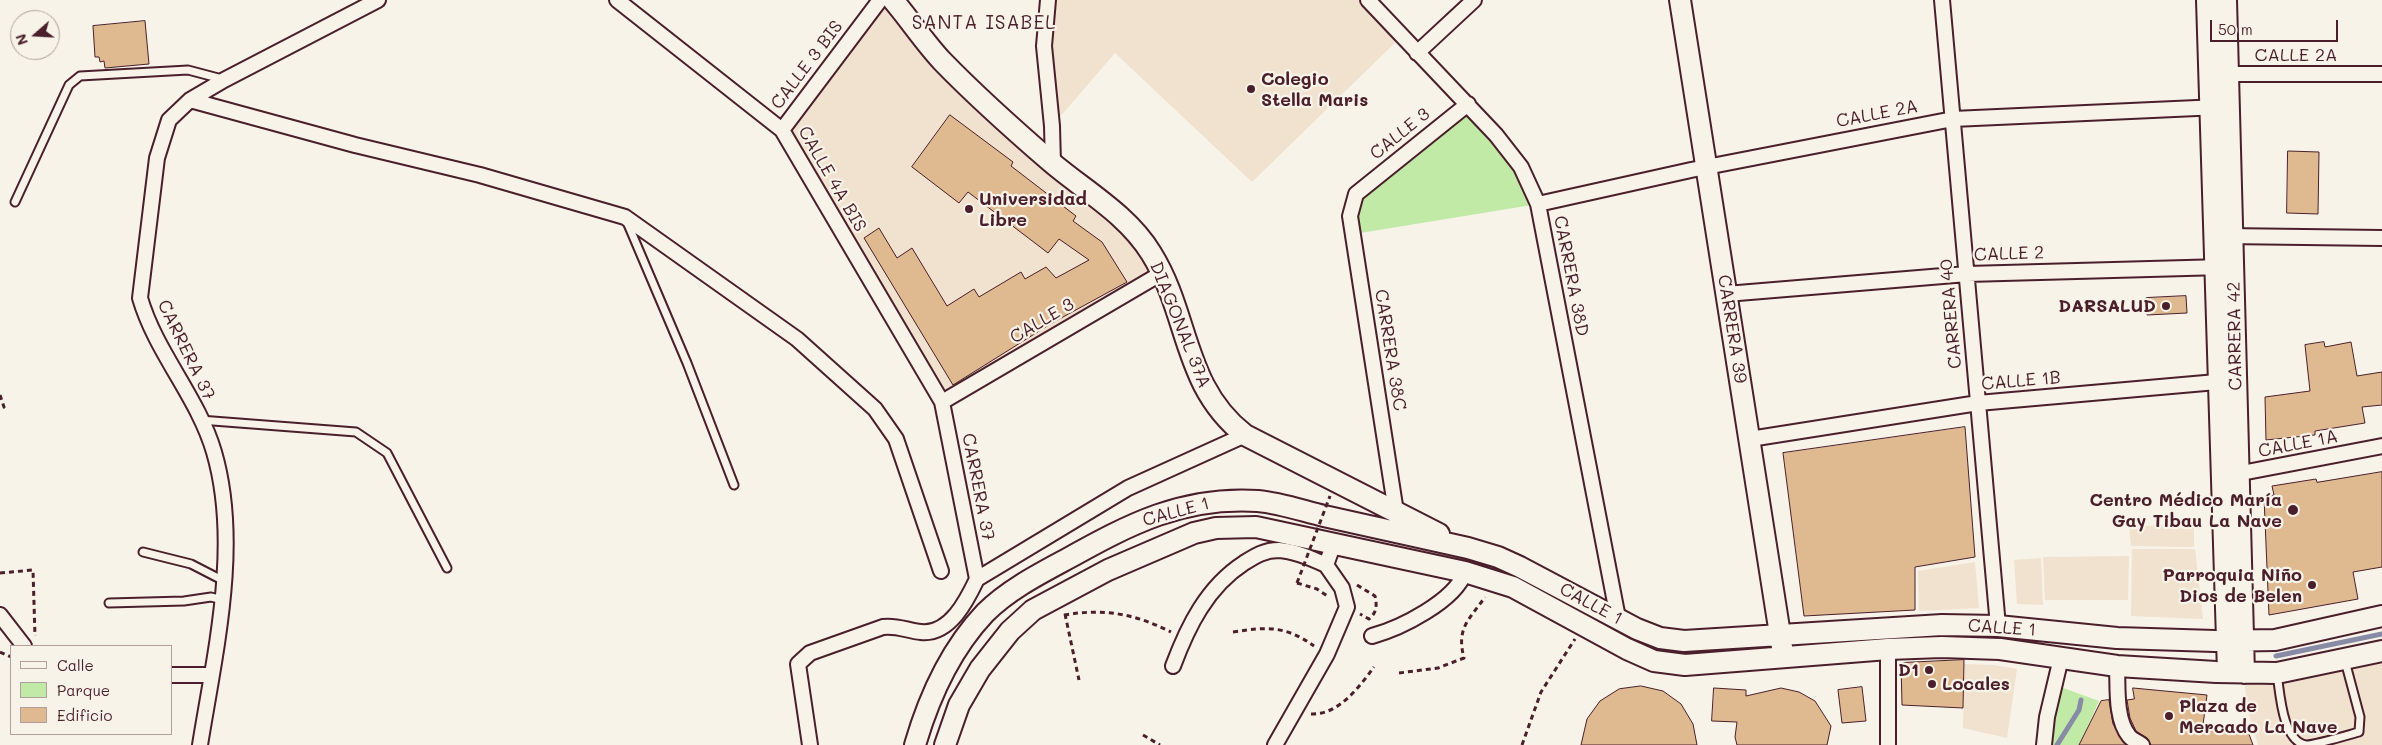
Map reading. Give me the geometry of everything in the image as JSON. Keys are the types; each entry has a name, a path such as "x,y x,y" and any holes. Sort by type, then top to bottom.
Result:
{"main road":[{"name":"DIAGONAL 37A","path":"893,0 942,61 1053,164 1124,220 1151,252 1162,273 1207,393 1224,416 1245,434 1468,548"},
{"name":"CARRERA 39","path":"1680,0 1784,657"},
{"name":"CARRERA 42","path":"2207,0 2219,74"},
{"name":"CARRERA 42","path":"2226,0 2219,74 2236,673"},
{"name":"CALLE 1","path":"915,745 934,690 966,636 985,613 1036,575 1120,530 1155,514 1203,503 1260,501 1468,548 1498,557 1520,567 1618,618 1636,630 1660,638 1676,640 1913,626 1998,626 2117,638 2235,641 2275,640 2382,616"},
{"name":"CALLE 1","path":"945,745 959,705 980,669 1010,631 1033,610 1053,598 1168,543 1194,533 1216,528 1256,527 1330,554 1465,572 1513,587 1627,649 1654,661 1685,665 1888,649 1942,647 2000,650 2117,666 2236,673 2277,673 2382,651"}],"street":[{"name":"CARRERA 37","path":"200,745 223,600 225,504 214,451 200,420 146,318 140,298 157,158 169,120 190,100 224,80 378,0"},
{"name":"CALLE 4A BIS","path":"617,0 782,130 942,402"},
{"name":"CALLE 3 BIS","path":"782,130 880,0"},
{"path":"1048,0 1044,46 1052,126 1053,164"},
{"name":"CARRERA 38D","path":"1368,0 1417,54 1496,134 1521,167 1538,204 1618,618"},
{"path":"1417,54 1474,0"},
{"name":"CARRERA 40","path":"1942,0 1998,626"},
{"name":"CALLE 2A","path":"2219,74 2382,74"},
{"path":"190,100 355,145 480,175 625,217 797,339 875,409 896,439 941,570"},
{"name":"CALLE 3","path":"1356,194 1468,104"},
{"name":"CALLE 2A","path":"1538,204 1706,167 1953,119 2220,107"},
{"name":"CARRERA 38C","path":"1356,194 1350,216 1396,512"},
{"path":"2224,236 2382,238"},
{"name":"CALLE 2","path":"1726,294 1966,274 2224,267"},
{"name":"CALLE 3","path":"942,402 1162,273"},
{"name":"CALLE 1B","path":"1750,439 1978,403 2228,381"},
{"name":"CARRERA 37","path":"942,402 977,579"},
{"path":"810,745 798,664 810,653 883,627 894,626 921,632 935,630 955,615 967,599 977,579 1128,488 1245,434"},
{"name":"CALLE 1A","path":"2230,476 2382,446"},
{"path":"1173,666 1191,621 1213,590 1232,570 1260,552 1279,550 1304,555 1330,554 1347,607 1327,654 1275,745"},
{"path":"1372,636 1414,619 1435,605 1459,584 1465,572"},
{"path":"0,615 29,643"},
{"path":"1888,649 1888,745"},
{"path":"2044,745 2047,717 2061,658"},
{"path":"2117,666 2123,725 2129,737 2142,745"},
{"path":"172,676 211,675"}],"lane":[{"path":"15,202 69,85 80,76 188,70 224,80"},
{"path":"625,217 687,363 734,484"},
{"path":"200,420 356,432 387,453 447,568"},
{"path":"143,552 190,564 224,581"},
{"path":"109,603 184,601 210,597 223,600"},
{"path":"2277,673 2286,726 2295,740 2306,745 2358,732 2360,717 2345,659"}],"path":[{"path":"0,395 4,407 0,408"},
{"path":"1330,496 1297,583 1316,589 1369,619 1374,614 1377,606 1375,596 1350,580"},
{"path":"1303,547 1330,554"},
{"path":"0,573 33,570 29,643"},
{"path":"1399,673 1438,668 1464,658 1460,638 1461,631 1487,595"},
{"path":"1056,618 1065,614 1106,612 1146,620 1183,638"},
{"path":"1065,614 1079,680"},
{"path":"1232,632 1266,627 1299,635 1327,654"},
{"path":"1522,745 1541,692 1580,633"},
{"path":"1293,713 1315,714 1334,708 1353,694 1374,667"},
{"path":"1142,735 1160,745"}],"shaded area":[{"name":"Universidad Libre","path":"880,0 1067,175 1162,273 942,402 782,130"},
{"name":"Colegio Stella Maris","path":"1048,0 1368,0 1401,37 1252,182 1115,53 1052,126"},
{"path":"2194,523 2194,547 2131,546 2129,527"},
{"path":"2132,549 2195,549 2203,619 2131,616"},
{"path":"2129,556 2128,600 2045,600 2043,557"},
{"path":"2041,558 2043,605 2017,604 2014,560"},
{"path":"1975,562 1979,608 1919,611 1918,571"},
{"path":"2382,651 2382,745 2258,745 2247,709 2244,673"},
{"path":"1964,664 1994,665 2017,669 2007,738 1963,728"}],"green space":[{"path":"1468,104 1496,135 1538,204 1354,234 1356,194"},
{"path":"2058,686 2099,701 2079,745 2046,745"}],"building":[{"path":"145,21 149,64 105,68 104,61 100,62 99,57 95,57 93,26"},
{"path":"950,115 1013,162 1011,166 1076,216 1073,221 1102,242 1127,282 1052,323 953,385 864,238 879,228 897,258 912,248 947,306 974,289 979,297 1021,272 1025,279 1046,267 1056,278 1089,260 1059,239 1048,253 968,192 959,203 912,167"},
{"path":"2288,151 2319,152 2318,214 2287,213"},
{"name":"DARSALUD","path":"2186,296 2187,313 2147,315 2146,298"},
{"path":"2324,342 2325,347 2351,342 2357,376 2382,372 2382,405 2362,407 2365,423 2315,431 2315,435 2266,440 2265,397 2310,391 2305,345"},
{"path":"1965,427 1975,557 1915,567 1915,610 1804,616 1783,453"},
{"path":"2382,472 2382,567 2353,572 2358,599 2269,615 2264,497 2274,495 2272,486 2316,479 2317,482"},
{"name":"Locales","path":"1964,660 1963,708 1902,705 1901,663"},
{"path":"1641,686 1663,691 1681,704 1693,724 1697,745 1581,745 1587,719 1600,701 1619,689"},
{"path":"1862,687 1866,721 1842,723 1838,690"},
{"path":"1714,688 1746,690 1746,696 1781,688 1799,692 1815,701 1831,726 1827,745 1737,745 1735,737 1737,722 1712,721"},
{"name":"Plaza de Mercado La Nave","path":"2133,688 2207,695 2202,732 2246,726 2253,745 2151,745 2147,738 2136,731 2130,718 2127,700 2134,699"},
{"path":"2109,700 2113,724 2126,745 2079,745 2101,701"}],"waterway":[{"path":"2276,656 2382,634"},
{"path":"2057,745 2079,710 2081,700"}],"place":[{"name":"Colegio Stella Maris","path":"1251,89"},
{"name":"Universidad Libre","path":"969,209"},
{"name":"DARSALUD","path":"2166,306"},
{"name":"Centro Médico María Gay Tibau La Nave","path":"2293,510"},
{"name":"Parroquia Niño Dios de Belen","path":"2312,585"},
{"name":"D1","path":"1929,670"},
{"name":"Locales","path":"1932,684"},
{"name":"Plaza de Mercado La Nave","path":"2169,716"}],"district":[{"name":"SANTA ISABEL","path":"984,23"}]}
